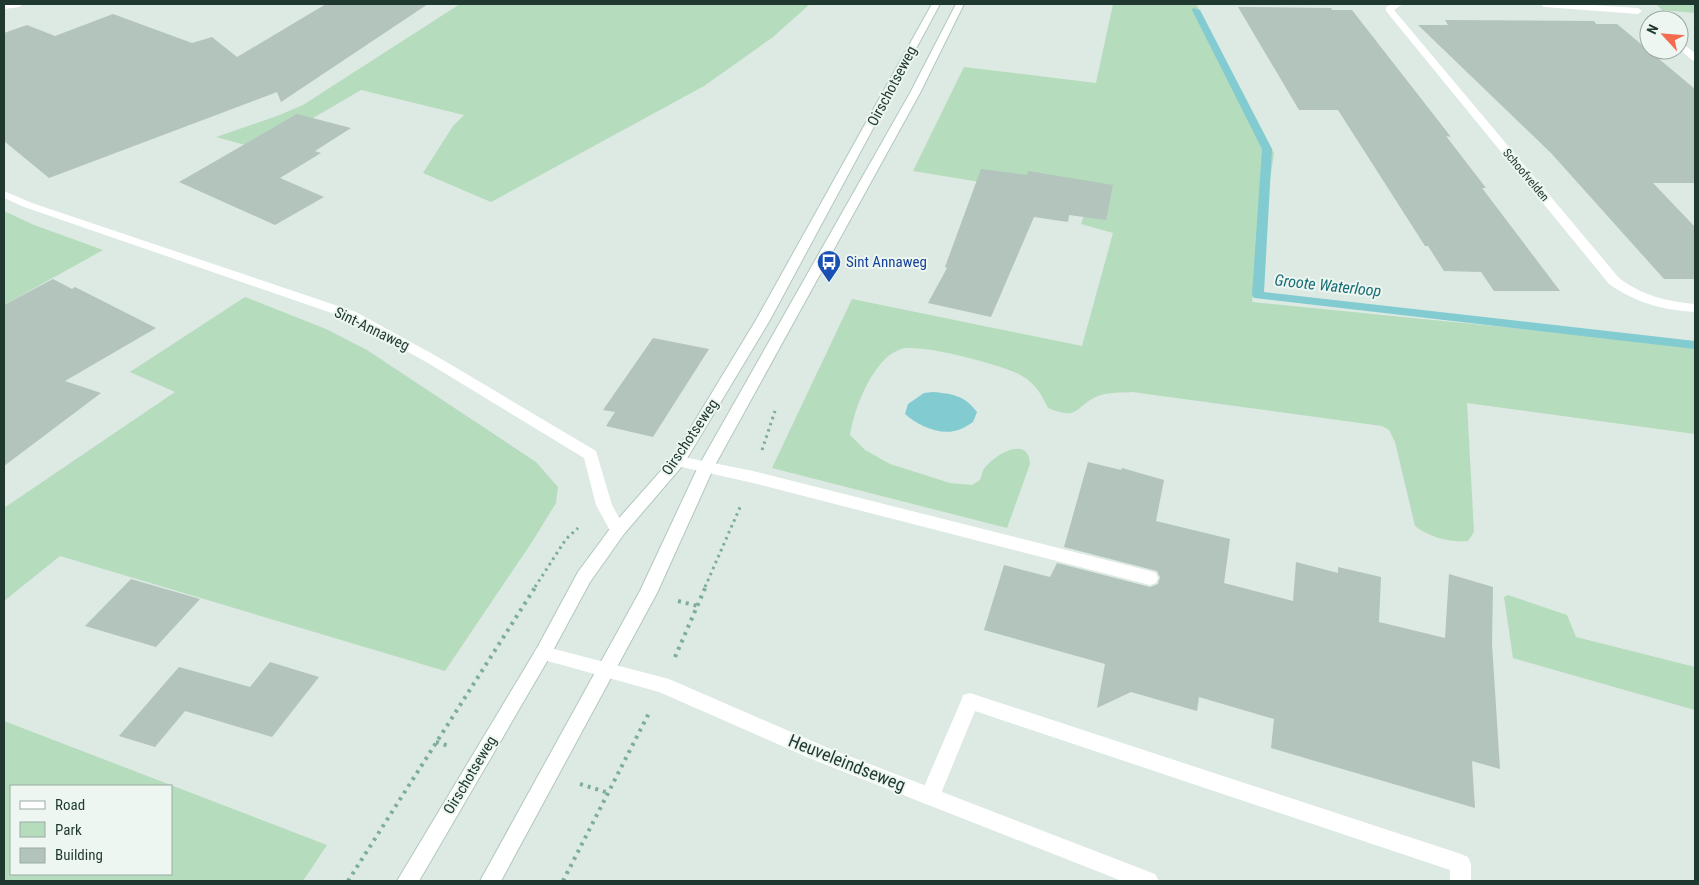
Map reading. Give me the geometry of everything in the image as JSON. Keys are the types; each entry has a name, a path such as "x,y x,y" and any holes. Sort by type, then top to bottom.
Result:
{"main road":[{"path":"4,6 19,4"},
{"name":"Oirschotseweg","path":"407,881 543,653 584,577 618,530 678,461 763,320 936,4"},
{"name":"Oirschotseweg","path":"490,881 648,593 706,467 910,102 960,4"},
{"name":"Schoofvelden","path":"1399,4 1389,9 1614,282 1631,294 1660,304 1695,308"},
{"path":"1544,4 1640,14 1631,4"},
{"name":"Sint-Annaweg","path":"4,194 28,205 351,315 591,455 604,505 618,530"},
{"path":"678,461 763,479 1150,578"},
{"name":"Heuveleindseweg","path":"543,653 662,684 821,754 1148,881"},
{"path":"930,796 970,701 1460,864 1460,881"}],"path":[{"path":"348,881 547,568"},
{"path":"563,881 662,684 698,606"}],"green space":[{"path":"460,4 810,4 773,37 704,86 491,202 423,173 453,126 464,115 361,90 260,149 216,137 303,105"},
{"path":"1113,4 1196,4 1274,153 1252,302 1695,346 1695,434 1467,403 1474,532 1468,541 1454,541 1433,536 1415,526 1395,442 1389,430 1382,426 1132,392 1101,395 1073,412 1059,412 1048,408 1035,386 1013,371 962,356 911,348 901,349 891,354 874,373 866,386 852,424 850,435 865,450 890,464 950,483 972,485 980,480 984,469 1002,453 1017,449 1024,450 1028,455 1030,464 1007,528 772,468 852,299 1082,346 1113,233 1081,224 1089,200 913,171 964,67 1096,83"},
{"path":"1656,4 1695,4 1695,13 1689,12 1689,10 1662,10"},
{"path":"4,211 34,225 103,250 4,305"},
{"path":"245,297 326,329 367,350 536,462 558,487 556,503 445,671 60,556 4,601 4,508 175,392 130,372"},
{"path":"1508,595 1567,615 1576,637 1695,667 1695,710 1513,658 1504,597"},
{"path":"4,721 171,785 10,785 10,875 172,875 172,785 327,845 303,881 4,881"}],"water":[{"path":"933,392 958,396 967,402 977,412 973,422 964,428 948,432 934,430 921,425 905,414 908,404 924,393"}],"building":[{"path":"326,4 428,4 281,102 277,92 49,178 4,141 4,33 27,25 55,36 113,14 192,43 212,37 237,57"},
{"path":"1238,7 1352,10 1451,137 1446,136 1486,188 1482,188 1560,291 1494,291 1481,272 1444,271 1428,246 1425,246 1338,110 1299,110"},
{"path":"1445,20 1594,21 1596,24 1617,24 1639,42 1639,60 1660,60 1695,89 1695,183 1653,183 1695,227 1695,279 1664,279 1551,153 1418,25 1448,25"},
{"path":"297,114 351,128 315,151 321,153 280,178 324,197 275,225 179,182"},
{"path":"981,169 1027,175 1028,171 1113,185 1106,220 1069,215 1068,222 1034,217 991,317 928,303 947,268 945,267"},
{"path":"53,279 72,289 75,287 156,328 65,381 101,393 4,466 4,305"},
{"path":"653,338 709,349 653,437 606,426 615,412 603,410"},
{"path":"1088,462 1121,470 1122,468 1164,480 1156,521 1230,539 1224,583 1293,601 1296,562 1338,573 1338,567 1381,577 1379,622 1445,638 1449,574 1493,587 1492,644 1500,769 1472,761 1475,808 1271,748 1274,719 1199,697 1197,711 1131,692 1097,708 1105,664 984,630 1004,565 1050,577 1057,563 1150,587 1158,584 1160,577 1157,571 1064,547"},
{"path":"131,579 200,599 156,647 85,626"},
{"path":"270,662 319,677 272,737 185,711 155,747 119,736 179,667 250,687"}],"waterway":[{"name":"Groote Waterloop","path":"1196,10 1267,149 1258,295 1695,345"}],"place":[{"name":"Sint Annaweg","path":"829,283"}]}
